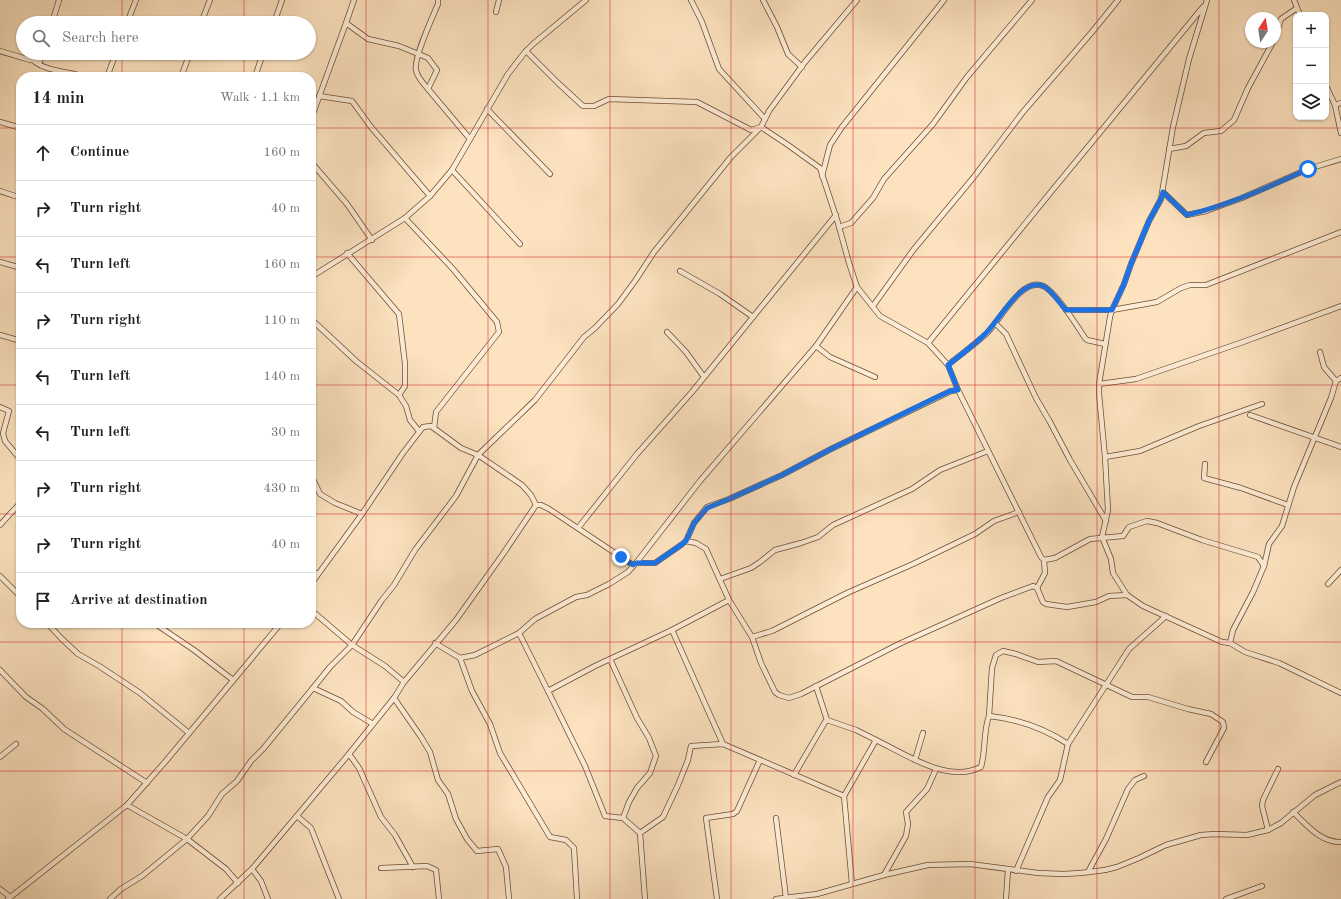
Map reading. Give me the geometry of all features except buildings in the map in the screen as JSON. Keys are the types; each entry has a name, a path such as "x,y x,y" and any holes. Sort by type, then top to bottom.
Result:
{"street":[{"path":"54,16 59,0"},
{"path":"130,16 136,0"},
{"path":"204,16 210,0"},
{"path":"276,16 282,0"},
{"path":"316,105 354,0"},
{"path":"438,0 438,4 418,53 415,69 420,80 470,139"},
{"path":"496,12 500,0"},
{"path":"316,272 372,240 405,218 430,196 452,170 508,74 526,51 586,0"},
{"path":"691,0 702,22 719,69 765,119"},
{"path":"763,0 777,27 788,54 802,66"},
{"path":"110,899 142,876 187,839 208,816 222,794 237,781 251,761 263,749 330,667 352,644 394,585 415,550 456,496 478,455 535,400 584,337 595,328 618,304 654,252 731,157 761,127 769,111 802,66 857,0"},
{"path":"822,177 830,145 842,127 919,29 944,0"},
{"path":"839,227 852,222 872,198 884,179 933,124 967,77 1032,0"},
{"path":"873,306 914,249 1023,112 1118,0"},
{"path":"1207,0 1189,59 1173,127 1161,199 1149,221 1112,310 1105,344 1099,384 1108,510 1102,537 1110,559 1113,573 1127,595 1143,606 1222,642 1230,643 1245,652 1279,663 1341,693"},
{"path":"1294,0 1299,12"},
{"path":"928,343 1205,6"},
{"path":"1281,19 1297,8"},
{"path":"346,23 368,39 399,46 428,58 437,70 428,89"},
{"path":"1169,149 1186,146 1204,133 1221,131 1234,120 1248,88 1270,48"},
{"path":"0,51 16,56"},
{"path":"526,51 583,106 594,106 609,99 697,102 751,130 761,127"},
{"path":"30,60 40,61"},
{"path":"109,72 113,60"},
{"path":"183,72 187,60"},
{"path":"257,72 261,60"},
{"path":"40,61 35,62 54,70 72,72"},
{"path":"1329,94 1334,106 1341,134"},
{"path":"319,96 352,101 430,196"},
{"path":"1334,106 1341,103"},
{"path":"487,110 550,174"},
{"path":"0,122 16,127"},
{"path":"761,127 820,168 836,215 857,287 880,316 928,343 948,365 958,390 988,451 1041,557 1044,560 1045,573 1038,588 1043,602 1046,604 1067,607 1096,602 1109,596 1127,595"},
{"path":"1163,192 1187,215 1206,211 1242,198 1308,169 1341,159"},
{"path":"316,168 347,204 372,240"},
{"path":"452,170 520,244"},
{"path":"0,191 16,196"},
{"path":"578,528 637,454 704,377 836,215"},
{"path":"405,218 454,270 493,316 497,322 499,332 436,412 434,428"},
{"path":"1066,310 1112,310 1157,302 1181,288 1190,285 1206,285 1341,232"},
{"path":"347,254 399,314 405,364 405,386 399,395"},
{"path":"0,262 16,267"},
{"path":"680,271 720,294 753,317"},
{"path":"948,365 986,333 1016,296 1029,286 1042,285 1049,290 1066,310 1087,340 1105,344"},
{"path":"460,658 475,655 519,633 535,619 576,597 587,595 609,584 628,572 700,481 816,346 857,287"},
{"path":"1099,384 1136,379 1341,306"},
{"path":"995,323 1006,334 1036,398 1106,521"},
{"path":"316,324 356,361 399,395 406,406 410,420 419,431"},
{"path":"667,332 686,352 704,377"},
{"path":"0,335 16,340"},
{"path":"816,346 830,356 875,377"},
{"path":"1320,352 1324,367 1336,381"},
{"path":"1230,643 1233,630 1253,592 1264,566 1269,544 1282,526 1294,487 1331,398 1336,381 1341,378"},
{"path":"536,505 541,505 549,509 634,564 655,563 686,541 694,523 707,508 782,475 935,398 950,391 958,390"},
{"path":"1105,457 1140,451 1199,426 1262,404"},
{"path":"0,407 9,411 3,432 6,441 16,454"},
{"path":"1250,414 1341,447"},
{"path":"316,577 362,514 402,453 423,427 427,426 434,428 461,448 478,455 522,485 531,494 536,505"},
{"path":"720,579 751,568 775,550 818,537 833,525 912,489 940,470 988,451"},
{"path":"1205,464 1204,478 1241,488 1288,505"},
{"path":"316,485 320,494 335,503 362,514"},
{"path":"220,899 252,869 394,698 404,682 435,643 456,620 536,505"},
{"path":"0,525 16,507"},
{"path":"752,637 772,631 847,593 913,564 975,534 994,521 1019,512"},
{"path":"1044,560 1055,558 1090,539 1102,537 1115,538 1123,536 1129,527 1146,521 1157,523 1202,540 1258,557 1264,566"},
{"path":"686,541 696,543 706,549 729,600 752,637 775,692 779,695 792,697 900,644 996,600 1033,586 1038,588"},
{"path":"1328,584 1341,570"},
{"path":"0,576 16,592"},
{"path":"548,691 729,600"},
{"path":"316,614 352,644 385,666 404,682"},
{"path":"1016,871 1044,804 1060,780 1068,744 1129,649 1166,616"},
{"path":"52,628 78,654 140,693 189,733"},
{"path":"161,628 194,650 233,680"},
{"path":"0,889 9,898 127,805 276,628"},
{"path":"672,630 723,744"},
{"path":"519,633 584,766 605,816 623,818 640,833 645,899"},
{"path":"435,643 460,658 472,691 490,724 500,753 550,837 566,840 574,848 577,899"},
{"path":"827,720 856,730 936,769 949,772 975,770 981,767 986,743 986,723 989,716 992,668 996,654 1003,651 1038,662 1056,661 1132,697 1148,697 1211,714 1223,722 1224,728 1206,762"},
{"path":"610,659 637,718 650,738 656,756 650,773 637,788 623,818"},
{"path":"0,670 26,697 43,709 64,729 147,783"},
{"path":"816,686 827,720"},
{"path":"313,688 341,701 353,712 373,724"},
{"path":"394,698 395,702 421,737 430,752 438,780 448,794 456,819 467,839 477,851 498,849 506,867 509,899"},
{"path":"989,716 1013,719 1050,733 1068,744"},
{"path":"794,775 827,720"},
{"path":"915,760 923,733"},
{"path":"852,884 844,796 876,740"},
{"path":"0,757 16,744"},
{"path":"640,833 663,817 678,786 688,760 691,746 723,744 844,796"},
{"path":"349,754 359,768 381,817 395,835 413,867"},
{"path":"717,899 706,818 732,814 737,811 760,760"},
{"path":"884,874 906,836 908,824 906,812 927,789 936,769"},
{"path":"1268,830 1262,806 1263,800 1278,769"},
{"path":"1088,872 1106,839 1128,790 1135,780 1144,776"},
{"path":"776,899 808,897 884,874 928,865 970,864 1016,871 1063,874 1088,872 1117,867 1166,845 1201,836 1215,834 1247,835 1268,830 1281,823 1315,795 1341,782"},
{"path":"127,805 187,839 226,870 238,883"},
{"path":"1293,812 1319,836 1329,841 1341,842"},
{"path":"297,816 312,828 339,899"},
{"path":"776,818 786,898"},
{"path":"381,868 427,866 436,870 439,899"},
{"path":"252,869 261,881 268,899"},
{"path":"1006,899 1008,870"},
{"path":"1226,899 1262,886"}],"route":[{"path":"621,557 633,565 636,563 655,563 686,541 694,523 707,508 782,475 935,398 950,391 958,390 948,365 986,333 1016,296 1029,286 1042,285 1049,290 1066,310 1112,310 1128,276 1131,264 1149,221 1161,199 1163,192 1187,215 1206,211 1242,198 1308,169"}]}
